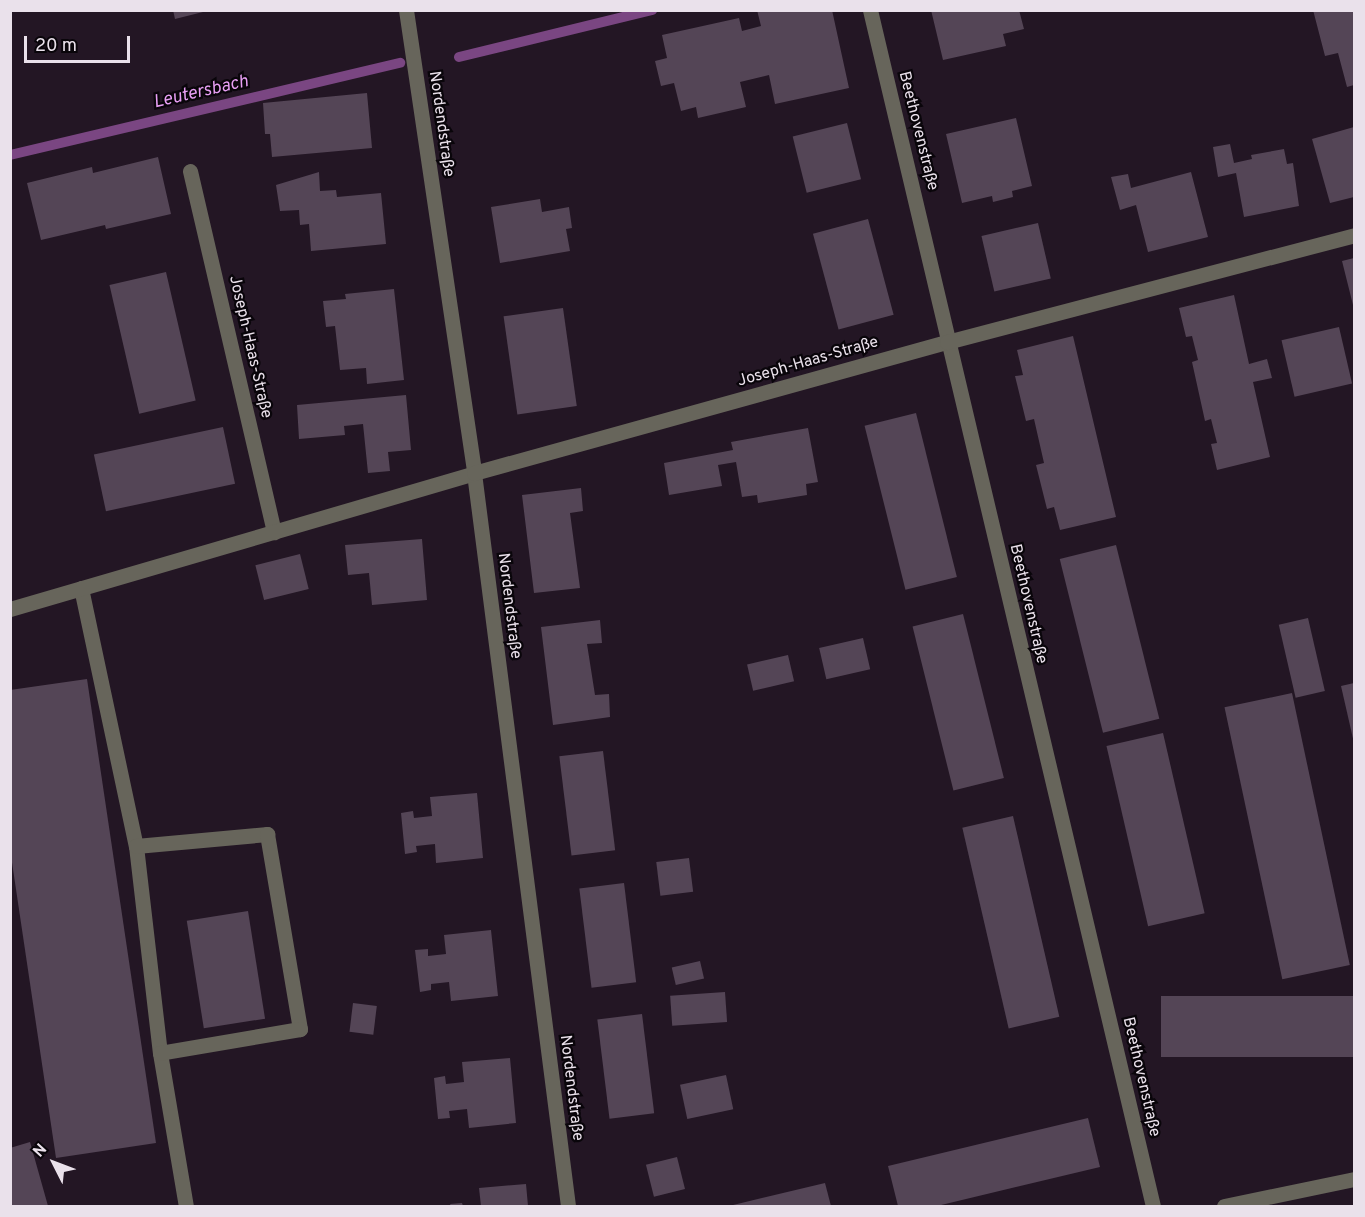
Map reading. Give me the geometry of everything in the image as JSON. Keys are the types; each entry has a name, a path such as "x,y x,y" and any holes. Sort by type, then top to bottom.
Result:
{"street":[{"name":"Nordendstraße","path":"406,10 474,473 568,1206"},
{"name":"Beethovenstraße","path":"870,10 1153,1206"},
{"name":"Joseph-Haas-Straße","path":"190,171 274,532"},
{"name":"Joseph-Haas-Straße","path":"10,609 474,473 947,342 1354,235"},
{"path":"81,588 136,846 160,1053 186,1206"},
{"path":"136,846 267,834 300,1029 160,1053"},
{"path":"1224,1206 1354,1179"}],"building":[{"path":"173,10 206,10 207,11 175,19"},
{"path":"757,10 832,10 849,88 775,104 769,75 740,82 746,107 698,118 696,107 681,111 674,83 661,86 655,61 667,58 662,35 739,18 742,31 761,26"},
{"path":"931,10 1019,10 1024,29 1003,34 1006,46 943,60"},
{"path":"1313,10 1354,10 1354,85 1347,87 1338,53 1325,56"},
{"path":"367,93 372,148 272,157 270,134 265,134 263,103"},
{"path":"1016,118 1032,186 1012,191 1013,197 993,202 992,196 962,203 946,134"},
{"path":"847,123 861,179 807,193 793,137"},
{"path":"1354,127 1354,197 1330,203 1312,139"},
{"path":"1230,144 1234,163 1252,159 1251,155 1284,149 1287,164 1293,163 1299,206 1244,217 1236,173 1218,177 1213,147"},
{"path":"158,157 171,214 106,229 105,225 41,240 27,183 92,167 93,173"},
{"path":"319,172 320,191 336,190 337,197 381,193 386,244 311,251 309,224 300,225 299,210 280,211 276,185"},
{"path":"1191,172 1208,237 1148,252 1136,205 1120,210 1111,177 1128,174 1131,188"},
{"path":"540,199 542,212 569,207 572,228 566,229 570,251 500,263 491,207"},
{"path":"868,219 894,315 839,329 813,234"},
{"path":"1038,223 1051,279 994,292 981,236"},
{"path":"1354,258 1354,309 1342,261"},
{"path":"166,272 196,401 139,414 109,285"},
{"path":"394,289 404,380 367,384 366,368 340,370 335,326 326,327 323,301 346,299 345,294"},
{"path":"1234,295 1249,364 1267,359 1272,378 1253,382 1270,457 1217,470 1211,444 1217,443 1211,419 1205,421 1192,362 1198,360 1192,336 1186,337 1179,308"},
{"path":"563,308 577,406 517,414 504,316"},
{"path":"1339,327 1352,384 1295,397 1282,340"},
{"path":"1073,336 1116,517 1060,530 1054,507 1047,509 1036,465 1044,463 1034,419 1026,421 1015,376 1023,375 1017,350"},
{"path":"406,395 411,450 388,452 390,471 368,473 363,424 344,426 345,435 299,439 297,405"},
{"path":"916,413 957,577 905,590 865,426"},
{"path":"223,427 235,484 106,511 94,454"},
{"path":"808,428 818,482 806,484 807,495 758,503 757,495 742,497 736,462 718,465 722,486 669,495 664,463 733,450 731,442"},
{"path":"581,488 583,511 570,513 580,588 534,593 522,495"},
{"path":"422,539 427,600 372,605 369,573 348,575 345,545"},
{"path":"1116,545 1159,719 1103,733 1060,559"},
{"path":"300,554 309,589 264,600 255,565"},
{"path":"963,614 1004,778 953,791 913,627"},
{"path":"1308,618 1325,691 1296,698 1279,625"},
{"path":"600,620 602,643 587,644 595,695 609,694 610,717 553,725 541,627"},
{"path":"863,638 870,669 826,679 819,648"},
{"path":"788,655 794,681 753,691 747,664"},
{"path":"87,679 156,1143 56,1158 10,849 10,690"},
{"path":"1354,683 1354,743 1341,686"},
{"path":"1292,693 1350,965 1282,979 1225,707"},
{"path":"1163,733 1205,913 1148,926 1106,746"},
{"path":"603,751 615,850 572,856 559,756"},
{"path":"477,793 483,858 436,863 435,844 416,846 417,852 405,854 401,813 413,811 414,818 432,816 430,797"},
{"path":"1013,816 1059,1017 1009,1028 962,828"},
{"path":"689,858 693,892 660,896 656,862"},
{"path":"624,883 636,982 592,988 579,888"},
{"path":"248,911 265,1019 204,1028 187,921"},
{"path":"491,930 498,996 451,1001 449,982 431,984 431,990 420,992 415,950 428,949 428,956 446,954 444,935"},
{"path":"700,961 704,979 676,985 672,968"},
{"path":"725,992 727,1022 672,1026 670,996"},
{"path":"1161,996 1354,996 1354,1057 1161,1057"},
{"path":"353,1003 377,1006 373,1035 349,1032"},
{"path":"642,1014 654,1113 610,1119 597,1019"},
{"path":"510,1058 516,1123 469,1128 467,1109 449,1111 450,1118 438,1119 434,1078 445,1076 446,1084 464,1082 462,1062"},
{"path":"726,1075 733,1109 687,1119 680,1085"},
{"path":"1088,1118 1100,1167 937,1206 898,1206 888,1166"},
{"path":"30,1142 48,1206 10,1206 10,1148"},
{"path":"677,1157 685,1189 654,1197 646,1165"},
{"path":"825,1183 831,1206 729,1206"},
{"path":"526,1184 528,1206 481,1206 479,1188"},
{"path":"462,1203 463,1206 451,1206 450,1204"}],"waterway":[{"name":"Leutersbach","path":"459,57 652,10"},
{"name":"Leutersbach","path":"10,155 400,63"}]}
